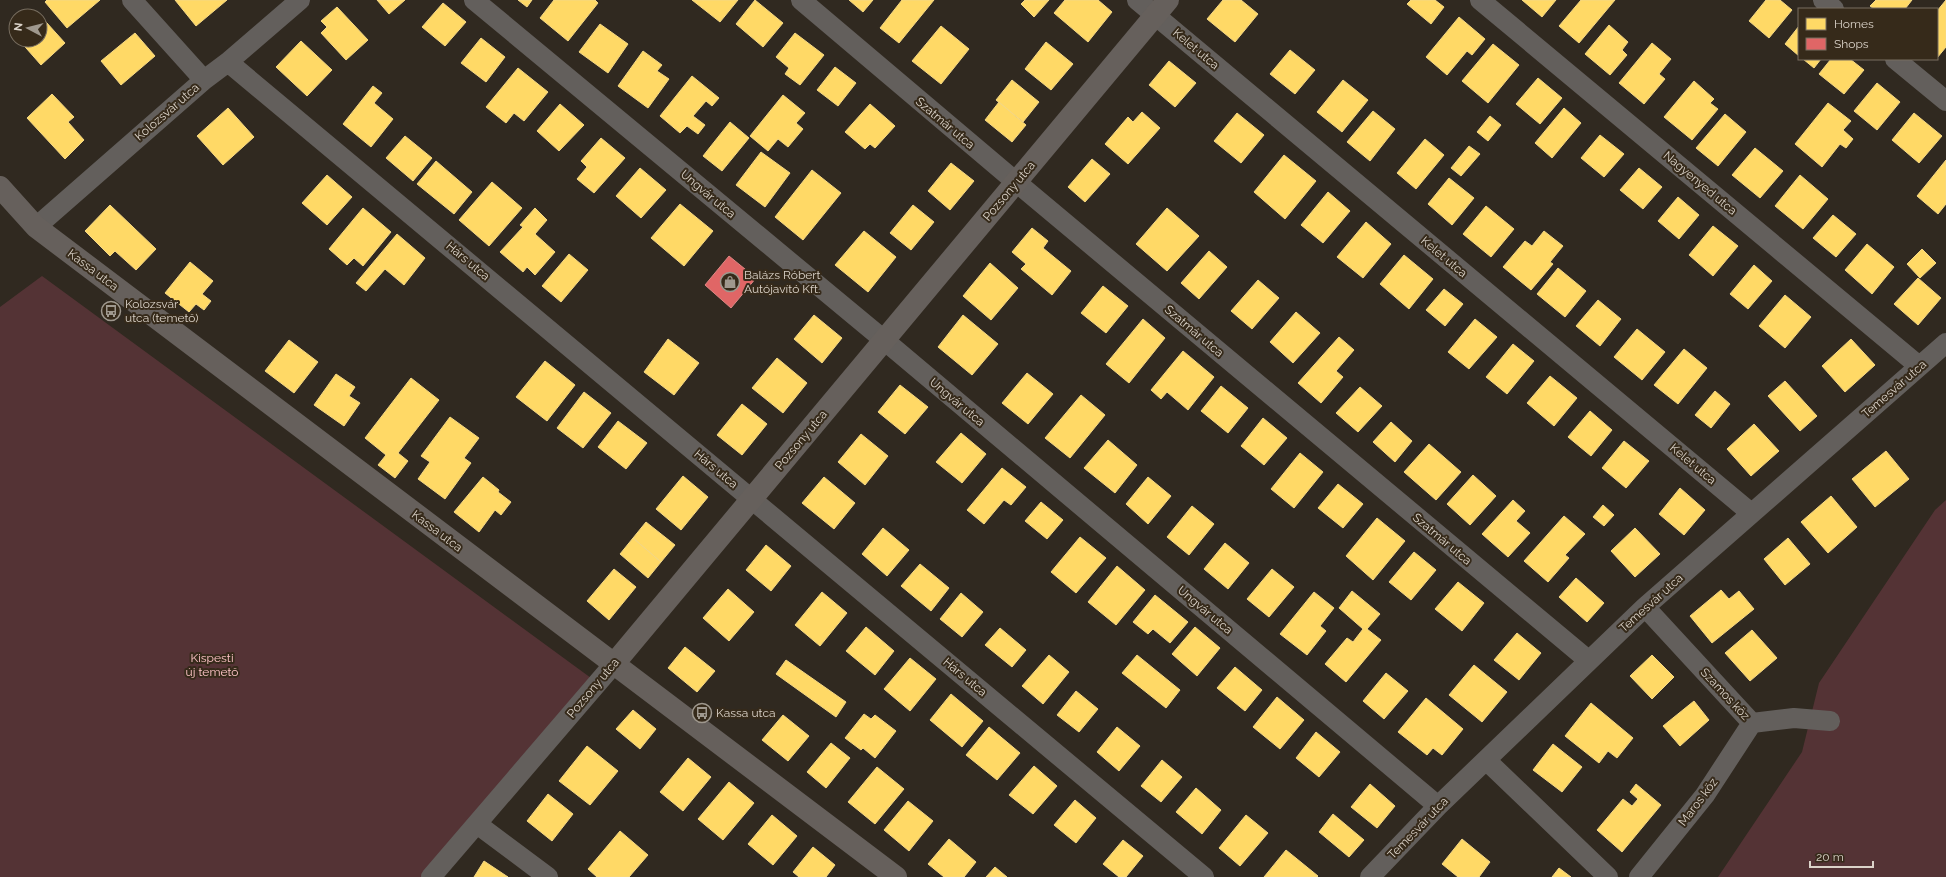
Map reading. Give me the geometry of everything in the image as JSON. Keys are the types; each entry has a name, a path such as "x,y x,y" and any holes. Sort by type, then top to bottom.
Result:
{"street":[{"path":"132,0 204,80"},
{"name":"Kolozsvár utca","path":"36,227 204,80 228,62 300,0"},
{"name":"Ungvár utca","path":"474,0 884,340 1438,806"},
{"name":"Szatmár utca","path":"801,0 1016,182 1588,660"},
{"name":"Kelet utca","path":"1137,0 1162,8 1751,513"},
{"name":"Nagyenyed utca","path":"1480,0 1919,366"},
{"path":"1823,0 1833,8"},
{"name":"Pozsony utca","path":"431,877 613,665 1162,8"},
{"path":"1896,60 1946,101"},
{"name":"Hárs utca","path":"228,62 1204,877"},
{"name":"Kassa utca","path":"0,187 36,227 613,665 896,877"},
{"name":"Temesvár utca","path":"1370,877 1438,806 1588,660 1645,607 1946,344"},
{"name":"Szamos köz","path":"1645,607 1752,723 1794,718 1830,721"},
{"name":"Maros köz","path":"1639,877 1705,795 1752,723"},
{"path":"1486,760 1608,877"},
{"path":"477,824 548,877"}],"green space":[{"name":"Kispesti új temető","path":"42,276 591,678 430,877 0,877 0,307"},
{"path":"1946,500 1946,877 1718,877 1802,752 1819,683 1935,510"}],"building: Homes":[{"path":"47,0 100,0 67,28 45,2"},
{"path":"175,0 227,0 196,26"},
{"path":"377,0 405,0 389,14"},
{"path":"518,0 532,0 527,7"},
{"path":"554,0 595,0 598,3 568,41 540,18"},
{"path":"692,0 738,0 720,22"},
{"path":"755,0 783,23 763,47 736,24"},
{"path":"849,0 873,0 863,12"},
{"path":"902,0 934,0 899,43 880,28"},
{"path":"1025,0 1049,0 1034,17 1021,4"},
{"path":"1065,0 1098,0 1112,12 1088,42 1054,13"},
{"path":"1223,0 1241,0 1258,14 1235,42 1207,19"},
{"path":"1411,0 1435,0 1444,7 1431,24 1407,4"},
{"path":"1522,0 1556,0 1542,17"},
{"path":"1581,0 1615,0 1579,43 1559,26"},
{"path":"1766,0 1780,0 1792,10 1769,38 1749,21"},
{"path":"1876,0 1912,0 1906,8 1873,8 1870,6"},
{"path":"1946,0 1946,47 1938,57 1938,10"},
{"path":"443,3 466,22 445,46 422,27"},
{"path":"337,7 368,40 346,60 321,33 327,27 321,21"},
{"path":"1459,17 1485,39 1472,55 1467,51 1447,75 1426,57"},
{"path":"48,24 65,43 41,65 26,48 48,48"},
{"path":"600,24 628,44 608,73 579,52"},
{"path":"1609,25 1628,42 1622,50 1627,55 1610,75 1585,54"},
{"path":"941,26 969,49 941,84 912,61"},
{"path":"1798,27 1798,55 1785,44"},
{"path":"135,33 155,56 121,85 101,61"},
{"path":"795,33 824,55 800,85 785,74 789,68 776,57"},
{"path":"481,38 505,57 486,82 461,63"},
{"path":"301,41 332,70 307,96 276,67"},
{"path":"1046,42 1073,64 1051,90 1025,69"},
{"path":"1652,43 1671,59 1659,74 1665,79 1644,104 1619,83"},
{"path":"1493,44 1519,65 1488,103 1462,81"},
{"path":"1290,50 1315,70 1295,94 1270,74"},
{"path":"643,51 662,65 657,71 669,79 648,108 618,86"},
{"path":"1804,60 1820,60 1814,68"},
{"path":"1830,60 1851,60 1864,70 1844,94 1819,74"},
{"path":"1169,61 1196,83 1175,107 1149,85"},
{"path":"835,67 856,83 838,106 817,90"},
{"path":"518,68 548,92 524,121 514,113 506,123 486,107"},
{"path":"692,76 719,98 712,106 706,101 693,116 705,125 698,134 687,126 680,133 660,116"},
{"path":"1538,78 1562,98 1540,124 1516,104"},
{"path":"1012,80 1039,102 1023,122 996,100"},
{"path":"1343,80 1368,100 1342,132 1317,112"},
{"path":"1694,81 1714,99 1710,103 1718,109 1692,140 1664,117"},
{"path":"1877,83 1900,102 1877,130 1854,111"},
{"path":"373,86 382,93 374,103 393,119 371,147 343,124"},
{"path":"52,94 74,117 68,122 84,140 65,159 27,118"},
{"path":"783,95 805,113 796,123 803,129 788,147 778,139 768,151 750,136"},
{"path":"999,102 1026,125 1012,142 985,120"},
{"path":"1828,103 1851,121 1843,130 1853,139 1846,148 1840,144 1822,167 1795,144"},
{"path":"560,104 584,125 559,151 537,131"},
{"path":"870,104 895,126 875,148 870,144 865,149 845,132"},
{"path":"228,108 254,137 223,165 197,136"},
{"path":"1564,108 1581,123 1552,158 1535,143"},
{"path":"1373,111 1395,129 1370,161 1347,142"},
{"path":"1142,112 1160,128 1128,164 1105,144 1128,117 1133,122"},
{"path":"1237,113 1264,135 1241,163 1214,141"},
{"path":"1914,113 1942,136 1919,163 1892,140"},
{"path":"1725,114 1746,132 1718,166 1696,148"},
{"path":"1490,116 1501,125 1488,141 1477,132"},
{"path":"730,122 749,138 722,171 703,156"},
{"path":"1600,135 1624,154 1604,177 1581,158"},
{"path":"405,136 432,158 413,181 386,158"},
{"path":"601,138 625,158 594,193 577,179 587,167 581,161"},
{"path":"1425,139 1444,155 1416,189 1397,173"},
{"path":"1469,146 1480,154 1461,176 1451,168"},
{"path":"1755,148 1783,171 1760,198 1732,175"},
{"path":"761,152 790,173 765,207 736,185"},
{"path":"1284,155 1316,181 1285,219 1254,192"},
{"path":"1092,159 1110,174 1085,202 1068,187"},
{"path":"1946,160 1946,204 1938,214 1917,196"},
{"path":"436,161 472,192 454,214 417,184"},
{"path":"951,163 974,181 950,210 928,191"},
{"path":"640,168 666,190 641,218 616,196"},
{"path":"1639,168 1662,187 1643,209 1620,190"},
{"path":"812,170 841,193 803,240 775,217"},
{"path":"327,175 352,197 327,225 302,203"},
{"path":"1800,175 1828,199 1803,229 1775,206"},
{"path":"1449,178 1474,198 1452,225 1428,204"},
{"path":"492,182 522,208 489,246 459,220"},
{"path":"1328,192 1350,211 1323,243 1301,225"},
{"path":"1678,197 1699,215 1679,239 1658,221"},
{"path":"680,204 713,231 684,266 651,238"},
{"path":"110,205 156,249 136,270 115,251 110,256 85,231"},
{"path":"913,205 934,222 911,250 890,233"},
{"path":"1486,206 1514,229 1491,257 1463,234"},
{"path":"363,208 391,232 363,266 354,258 347,265 329,249"},
{"path":"535,208 547,220 535,234 555,252 535,275 527,267 523,272 500,252 523,227 520,225"},
{"path":"1167,208 1199,236 1167,271 1136,244"},
{"path":"1833,215 1856,234 1836,257 1813,238"},
{"path":"1366,222 1391,244 1363,278 1337,257"},
{"path":"1713,226 1738,246 1713,276 1689,255"},
{"path":"1032,228 1048,241 1043,248 1071,271 1052,295 1021,269 1026,264 1012,252"},
{"path":"864,231 896,257 868,292 835,265"},
{"path":"1544,231 1563,246 1550,262 1553,264 1531,290 1503,267 1525,241 1532,246"},
{"path":"397,234 425,258 404,285 385,269 366,291 356,283"},
{"path":"1867,244 1894,267 1872,294 1845,270"},
{"path":"1922,249 1936,263 1920,278 1907,264"},
{"path":"1209,251 1227,267 1199,299 1181,283"},
{"path":"569,254 588,270 561,302 542,286"},
{"path":"1404,255 1433,279 1409,309 1380,284"},
{"path":"190,262 213,281 202,294 211,301 204,310 196,304 189,312 165,293"},
{"path":"990,263 1018,288 991,320 963,296"},
{"path":"1754,265 1772,281 1748,309 1730,294"},
{"path":"1558,268 1586,291 1565,317 1537,294"},
{"path":"1918,278 1941,298 1918,325 1894,304"},
{"path":"1258,280 1279,298 1252,329 1231,311"},
{"path":"1103,286 1128,306 1106,333 1081,313"},
{"path":"1444,289 1463,304 1445,326 1426,310"},
{"path":"1785,295 1811,317 1785,348 1759,326"},
{"path":"1598,300 1621,319 1600,346 1576,326"},
{"path":"1296,312 1320,333 1293,363 1270,342"},
{"path":"814,315 842,338 822,363 794,339"},
{"path":"963,315 998,344 972,375 938,347"},
{"path":"1143,319 1165,338 1129,383 1106,364"},
{"path":"1475,319 1497,337 1469,369 1448,352"},
{"path":"1637,329 1665,352 1642,380 1614,357"},
{"path":"1339,337 1354,350 1336,371 1343,377 1321,403 1298,383"},
{"path":"668,339 699,363 674,395 644,372"},
{"path":"1851,339 1875,365 1845,392 1822,366"},
{"path":"289,340 318,362 294,393 265,371"},
{"path":"1513,344 1534,361 1507,394 1486,377"},
{"path":"1684,349 1707,368 1678,404 1654,385"},
{"path":"1183,351 1214,377 1188,410 1167,392 1161,399 1151,390"},
{"path":"777,358 807,383 783,413 752,388"},
{"path":"545,361 575,385 547,421 516,397"},
{"path":"1027,373 1053,394 1028,424 1002,403"},
{"path":"336,374 355,387 349,396 360,403 344,426 314,405"},
{"path":"1550,376 1577,398 1554,426 1527,403"},
{"path":"411,378 439,400 398,453 408,461 395,478 378,465 386,455 365,438"},
{"path":"1785,381 1817,416 1800,431 1768,396"},
{"path":"900,385 928,407 905,434 878,412"},
{"path":"1221,386 1248,408 1228,433 1201,411"},
{"path":"1360,387 1382,406 1358,432 1336,413"},
{"path":"1715,391 1730,404 1711,428 1695,415"},
{"path":"584,392 611,413 583,448 557,428"},
{"path":"1081,395 1105,415 1070,458 1045,438"},
{"path":"742,404 767,424 742,455 717,435"},
{"path":"1590,411 1612,430 1591,456 1568,437"},
{"path":"450,417 479,438 464,458 471,463 445,499 418,479 430,462 421,456"},
{"path":"1263,418 1287,438 1264,465 1241,446"},
{"path":"618,421 647,443 626,469 598,447"},
{"path":"1391,422 1412,441 1395,462 1373,442"},
{"path":"1754,424 1779,451 1751,476 1727,449"},
{"path":"961,433 986,454 962,483 936,462"},
{"path":"861,434 888,456 865,485 838,462"},
{"path":"1108,440 1137,465 1115,493 1084,468"},
{"path":"1624,441 1649,461 1626,488 1602,468"},
{"path":"1429,444 1461,472 1436,500 1404,472"},
{"path":"1886,451 1909,479 1875,507 1852,479"},
{"path":"1300,453 1323,472 1294,508 1271,489"},
{"path":"1002,468 1026,487 1011,505 1004,500 984,524 967,510"},
{"path":"1473,475 1496,496 1470,525 1447,504"},
{"path":"683,476 708,497 681,530 656,509"},
{"path":"483,477 511,502 501,515 495,510 479,532 454,512"},
{"path":"824,477 855,503 834,529 802,503"},
{"path":"1148,477 1171,496 1148,524 1126,504"},
{"path":"1338,484 1363,504 1343,528 1318,508"},
{"path":"1680,488 1705,510 1684,535 1659,514"},
{"path":"1831,496 1857,527 1828,553 1801,522"},
{"path":"1513,500 1525,511 1516,521 1530,533 1508,557 1482,534"},
{"path":"1041,502 1063,520 1047,539 1025,521"},
{"path":"1603,505 1614,515 1604,526 1593,517"},
{"path":"1192,506 1214,524 1189,555 1167,537"},
{"path":"1564,516 1585,534 1565,555 1569,558 1548,582 1524,561"},
{"path":"1377,518 1405,541 1373,580 1346,556"},
{"path":"646,522 675,545 661,562 633,538"},
{"path":"883,528 909,550 887,576 862,554"},
{"path":"1635,528 1660,554 1635,577 1611,551"},
{"path":"1080,537 1106,558 1076,593 1051,572"},
{"path":"633,538 661,562 648,578 620,554"},
{"path":"1788,538 1810,564 1785,585 1764,559"},
{"path":"1225,543 1249,563 1228,589 1204,569"},
{"path":"766,545 791,566 771,591 746,570"},
{"path":"1414,552 1436,570 1411,600 1389,582"},
{"path":"920,564 949,588 931,611 901,586"},
{"path":"1117,566 1145,590 1116,625 1088,602"},
{"path":"614,569 636,587 609,620 587,601"},
{"path":"1272,569 1294,587 1269,617 1247,599"},
{"path":"1576,578 1604,603 1587,622 1559,597"},
{"path":"1458,582 1484,603 1462,631 1435,609"},
{"path":"728,589 754,612 729,641 703,618"},
{"path":"1721,590 1729,599 1739,591 1754,609 1712,643 1690,616"},
{"path":"1352,591 1380,614 1367,629 1381,640 1346,682 1325,664 1347,638 1353,642 1363,629 1339,608"},
{"path":"822,592 847,613 820,646 795,625"},
{"path":"1314,592 1334,608 1320,626 1326,631 1307,655 1280,634"},
{"path":"961,593 983,612 962,637 940,619"},
{"path":"1155,595 1188,622 1170,643 1153,629 1148,634 1133,622"},
{"path":"866,627 894,651 875,675 846,651"},
{"path":"1195,627 1220,648 1197,676 1172,654"},
{"path":"1000,628 1026,650 1012,667 985,645"},
{"path":"1752,630 1777,658 1750,681 1725,653"},
{"path":"1517,633 1541,653 1519,680 1494,660"},
{"path":"685,647 715,671 697,692 668,668"},
{"path":"1049,655 1069,672 1043,704 1022,686"},
{"path":"1137,655 1180,690 1166,708 1122,673"},
{"path":"1652,655 1674,677 1652,699 1630,676"},
{"path":"910,658 936,679 910,711 884,689"},
{"path":"786,660 846,702 836,717 776,674"},
{"path":"1474,665 1507,692 1482,722 1449,695"},
{"path":"1235,667 1262,690 1245,711 1217,688"},
{"path":"1386,673 1408,691 1384,719 1363,701"},
{"path":"1076,691 1098,709 1079,732 1057,715"},
{"path":"951,694 983,721 962,747 930,720"},
{"path":"1277,697 1304,720 1280,749 1253,727"},
{"path":"1426,698 1463,729 1442,755 1433,748 1427,755 1398,732"},
{"path":"1694,701 1709,720 1680,746 1663,726"},
{"path":"1591,703 1633,738 1617,758 1608,751 1599,763 1565,736"},
{"path":"633,710 656,729 640,749 616,729"},
{"path":"864,714 871,719 875,715 896,731 875,758 863,748 861,750 845,738"},
{"path":"783,715 809,736 788,761 762,740"},
{"path":"989,727 1020,753 997,780 966,755"},
{"path":"1117,727 1140,746 1119,771 1097,752"},
{"path":"1316,732 1340,752 1319,777 1296,758"},
{"path":"831,743 850,758 826,788 807,772"},
{"path":"1553,744 1582,767 1562,792 1533,770"},
{"path":"587,746 618,771 590,805 559,781"},
{"path":"688,758 711,777 683,811 660,792"},
{"path":"1162,760 1182,777 1161,802 1141,786"},
{"path":"1034,766 1057,786 1033,814 1009,795"},
{"path":"877,767 904,789 875,824 848,802"},
{"path":"729,782 754,803 723,840 698,819"},
{"path":"1370,784 1395,806 1377,828 1351,807"},
{"path":"1636,784 1661,805 1622,852 1597,830 1623,799 1632,806 1638,799 1630,792"},
{"path":"1196,788 1221,810 1202,834 1176,812"},
{"path":"548,794 573,814 552,841 527,821"},
{"path":"1075,800 1096,818 1076,843 1054,825"},
{"path":"908,801 933,821 909,851 884,830"},
{"path":"1333,814 1364,840 1349,857 1319,832"},
{"path":"772,815 797,836 773,865 748,844"},
{"path":"1246,815 1268,833 1240,866 1219,848"},
{"path":"620,831 648,855 629,877 597,877 588,869"},
{"path":"949,839 976,862 964,877 944,877 928,864"},
{"path":"1462,839 1490,862 1479,877 1458,877 1442,864"},
{"path":"1123,840 1143,856 1126,877 1119,877 1103,864"},
{"path":"813,847 835,865 826,877 799,877 793,872"},
{"path":"1286,850 1318,876 1264,877"},
{"path":"484,861 508,877 474,877"},
{"path":"995,867 1007,877 986,877"},
{"path":"1559,868 1571,877 1552,877"}],"building: Shops":[{"name":"Balázs Róbert Autójavító Kft.","path":"729,256 756,278 731,308 705,285"}],"place":[{"name":"Balázs Róbert Autójavító Kft.","path":"730,282"},
{"name":"Kolozsvár utca (temető)","path":"111,311"},
{"name":"Kassa utca","path":"702,713"}]}
